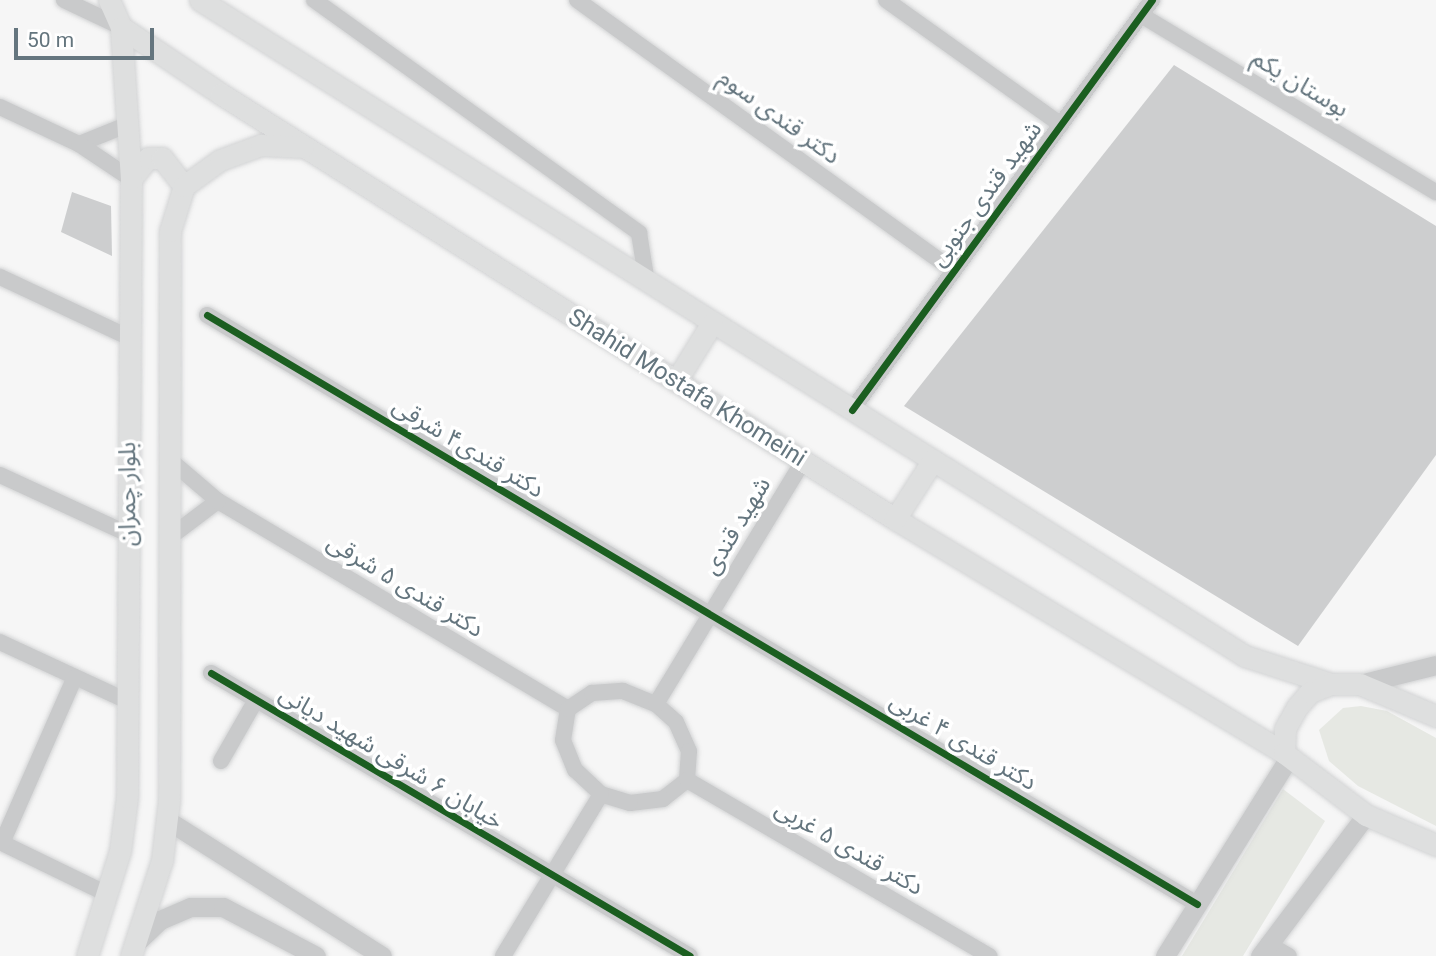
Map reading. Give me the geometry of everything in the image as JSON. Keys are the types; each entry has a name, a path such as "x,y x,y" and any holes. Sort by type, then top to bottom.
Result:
{"main road":[{"path":"109,0 121,27"},
{"path":"200,0 1245,656 1331,684 1360,684 1436,716"},
{"name":"بلوار چمران","path":"87,956 107,894 126,807 131,180 121,27"},
{"name":"Shahid Mostafa Khomeini","path":"121,27 305,147 895,519 1286,756 1366,814 1436,845"},
{"path":"131,180 148,158 162,158 184,186 220,160 261,145 305,147"},
{"name":"بلوار چمران","path":"134,950 167,820 170,230 184,186"},
{"path":"676,381 712,323"},
{"path":"895,519 933,460"},
{"path":"1286,756 1285,729 1297,707 1310,692 1331,684"}],"street":[{"path":"64,0 121,27"},
{"path":"314,0 639,233 647,283"},
{"name":"دکتر قندی سوم","path":"577,0 954,271"},
{"path":"886,0 1060,125"},
{"name":"شهید قندی جنوبی","path":"852,410 1152,0"},
{"name":"بوستان یکم","path":"1141,15 1436,192"},
{"path":"0,107 79,145 131,180"},
{"path":"79,145 129,124"},
{"path":"0,277 128,337"},
{"name":"دکتر قندی۴ شرقی","path":"207,315 710,614"},
{"name":"دکتر قندی ۵ شرقی","path":"170,460 218,501 568,709"},
{"name":"شهید قندی","path":"656,704 803,461"},
{"path":"0,475 128,534"},
{"path":"170,537 218,501"},
{"name":"دکتر قندی ۴ غربی","path":"710,614 1197,904"},
{"path":"0,642 127,701"},
{"path":"1360,684 1436,665"},
{"name":"خیابان ۶ شرقی شهید دیانی","path":"211,673 690,956"},
{"path":"75,677 1,843 107,894"},
{"path":"623,691 656,704 676,722 689,751 687,780 663,799 630,803 601,794 575,770 563,740 568,709 592,693 623,691"},
{"path":"221,761 256,700"},
{"path":"1165,956 1286,756"},
{"name":"دکتر قندی ۵ غربی","path":"687,780 989,956"},
{"path":"503,956 601,794"},
{"path":"1289,956 1264,950 1366,814"},
{"path":"167,820 377,955"},
{"path":"134,950 160,920 190,907 223,907 316,956"}],"shaded area":[{"path":"1361,706 1387,711 1436,738 1436,826 1358,786 1329,761 1319,730 1343,708"},
{"path":"1283,789 1325,821 1243,956 1182,956"}],"building":[{"path":"1174,65 1436,226 1436,455 1298,646 904,406"},
{"path":"72,192 111,206 112,256 61,232"}],"cycle path":[{"path":"852,410 1152,0"},
{"path":"207,315 1197,904"},
{"path":"211,673 690,956"}]}
